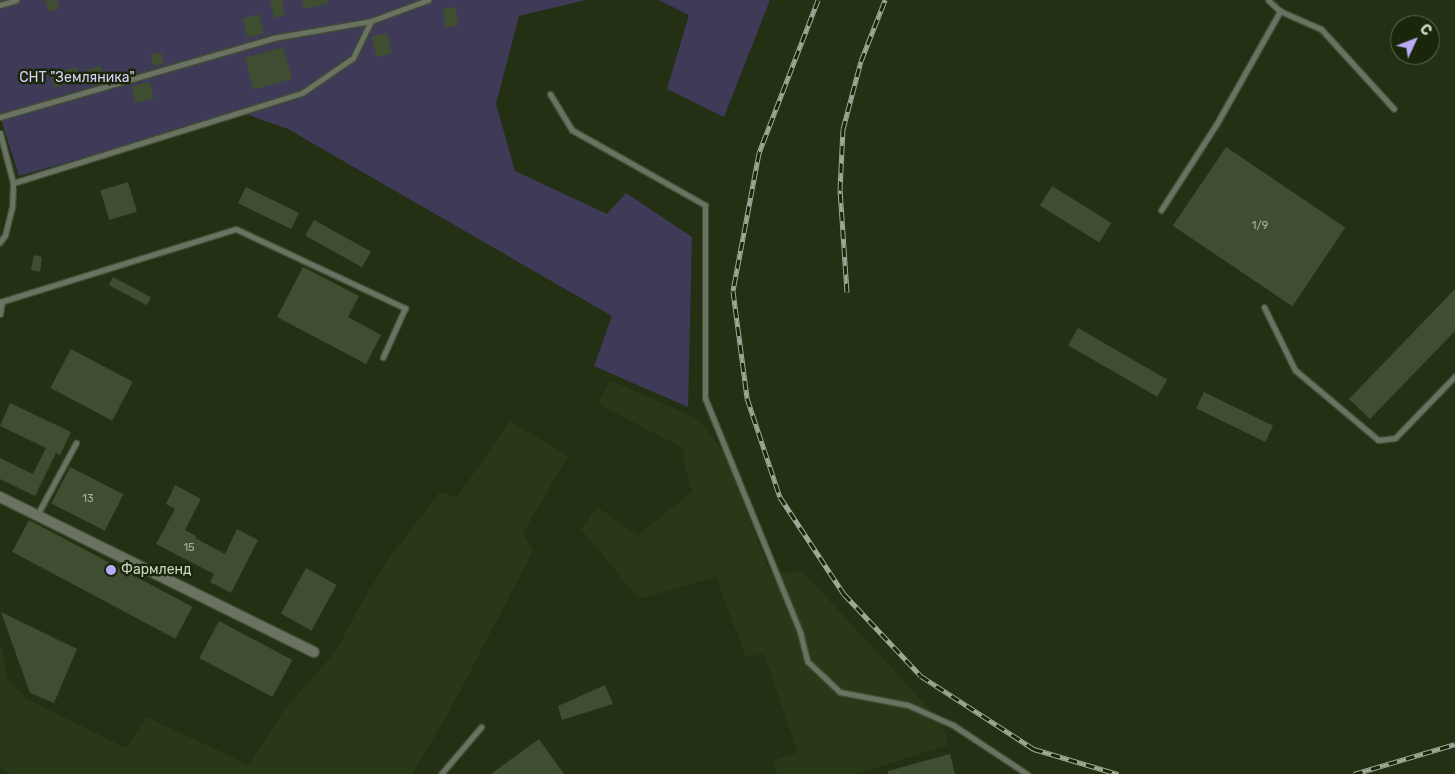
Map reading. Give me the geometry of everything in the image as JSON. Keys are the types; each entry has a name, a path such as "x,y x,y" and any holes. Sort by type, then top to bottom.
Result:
{"street":[{"path":"0,497 314,652"}],"lane":[{"path":"0,5 16,0"},
{"path":"0,117 273,38 371,21 428,0"},
{"path":"1268,0 1280,11 1321,29 1394,109"},
{"path":"1161,210 1217,123 1280,11"},
{"path":"13,183 302,93 353,58 371,21"},
{"path":"550,94 572,130 705,205 705,398 800,632 807,661 840,692 908,705 953,725 1027,774"},
{"path":"0,133 13,183 12,207 5,235 0,242"},
{"path":"0,314 1,302 236,229 405,308 383,357"},
{"path":"1264,307 1296,370 1378,440 1395,438 1455,376"},
{"path":"37,515 76,443"},
{"path":"441,774 481,727"}],"shaded area":[{"path":"610,380 698,419 724,452 770,573 803,572 941,721 948,745 856,774 777,774 773,761 798,752 764,654 746,657 716,577 639,599 581,529 597,507 638,535 692,492 683,459 685,449 598,404"},
{"path":"510,421 568,456 523,533 533,551 449,712 412,774 11,774 0,767 0,641 8,679 27,699 126,748 146,717 249,765 284,710 336,651 361,603 390,557 440,492 457,497"}],"green space":[{"name":"СНТ \"Земляника\"","path":"0,0 586,0 519,16 496,104 515,171 607,214 626,193 692,237 688,407 594,366 612,316 288,129 243,113 19,176 0,116"},
{"path":"659,0 770,0 724,117 667,89 689,15"}],"building":[{"path":"45,0 57,0 60,8 49,12"},
{"path":"270,0 282,0 285,15 274,18"},
{"path":"302,0 328,0 328,3 304,9"},
{"path":"456,7 458,26 445,27 443,8"},
{"path":"259,14 264,33 248,38 243,18"},
{"path":"387,33 392,53 377,57 371,37"},
{"path":"283,47 292,79 254,90 245,58"},
{"path":"161,52 164,64 153,66 150,55"},
{"path":"101,66 105,81 92,85 87,70"},
{"path":"76,67 80,79 54,88 50,75"},
{"path":"150,82 154,99 135,103 131,86"},
{"path":"1226,147 1345,228 1292,306 1173,226"},
{"path":"128,182 137,212 109,220 100,190"},
{"path":"1052,186 1111,223 1099,243 1040,206"},
{"path":"246,187 299,213 291,229 238,203"},
{"path":"314,220 371,252 362,267 305,236"},
{"path":"34,255 42,257 40,272 31,270"},
{"path":"303,267 359,296 348,317 381,335 366,364 277,317"},
{"path":"113,277 151,297 147,305 109,285"},
{"path":"1455,289 1455,331 1370,419 1349,399"},
{"path":"1078,328 1167,380 1157,397 1068,345"},
{"path":"71,349 133,382 112,421 50,388"},
{"path":"1204,392 1273,426 1265,442 1196,408"},
{"path":"10,403 71,432 60,455 56,453 35,496 0,479 0,458 33,474 46,448 0,426"},
{"path":"70,467 123,494 105,531 51,504"},
{"path":"175,485 201,499 185,530 196,536 195,538 225,554 237,529 258,540 231,593 210,582 214,574 156,544 175,509 166,504"},
{"path":"29,520 192,607 175,639 12,552"},
{"path":"306,568 337,585 311,630 281,613"},
{"path":"1,612 77,649 54,703 30,693"},
{"path":"219,621 292,660 273,697 199,658"},
{"path":"605,685 613,704 562,720 558,706"},
{"path":"539,739 564,774 491,774"},
{"path":"950,754 955,774 888,774 888,771"}],"railway":[{"path":"818,0 759,153 733,291 747,398 780,497 844,594 921,676 1034,749 1118,774"},
{"path":"847,292 840,190 843,129 861,61 885,0"},
{"path":"1354,774 1455,744"}],"place":[{"name":"Фармленд","path":"111,570"}]}
